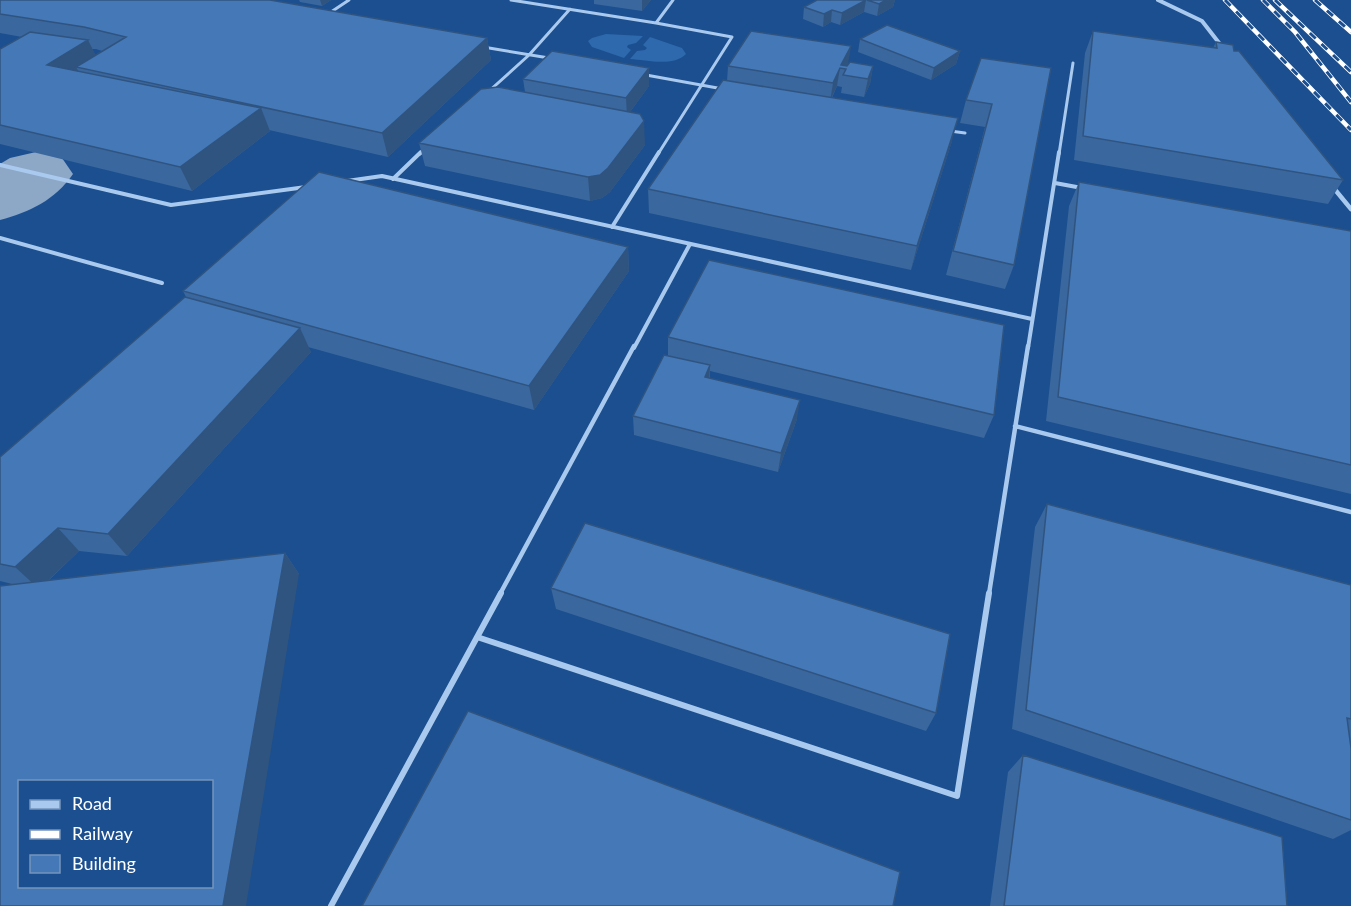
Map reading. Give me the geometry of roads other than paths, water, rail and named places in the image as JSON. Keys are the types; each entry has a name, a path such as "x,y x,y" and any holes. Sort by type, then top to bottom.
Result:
{"street":[{"path":"1158,0 1202,21 1230,57"},
{"path":"1329,182 1351,209"}],"lane":[{"path":"320,19 349,0"},
{"path":"511,0 732,37 612,227"},
{"path":"656,24 673,0"},
{"path":"486,94 529,55 570,9"},
{"path":"482,47 552,59"},
{"path":"477,637 957,796 1055,183 1072,63"},
{"path":"644,75 725,89"},
{"path":"942,129 965,133"},
{"path":"393,179 427,148"},
{"path":"0,165 171,205 311,186"},
{"path":"346,181 382,176 1032,319"},
{"path":"1055,183 1090,190"},
{"path":"0,238 162,283"},
{"path":"331,906 690,244"},
{"path":"1015,426 1351,512"}],"railway":[{"path":"1225,0 1351,130"},
{"path":"1263,0 1295,32 1351,102"},
{"path":"1275,0 1351,72"},
{"path":"1315,0 1351,32"}]}
